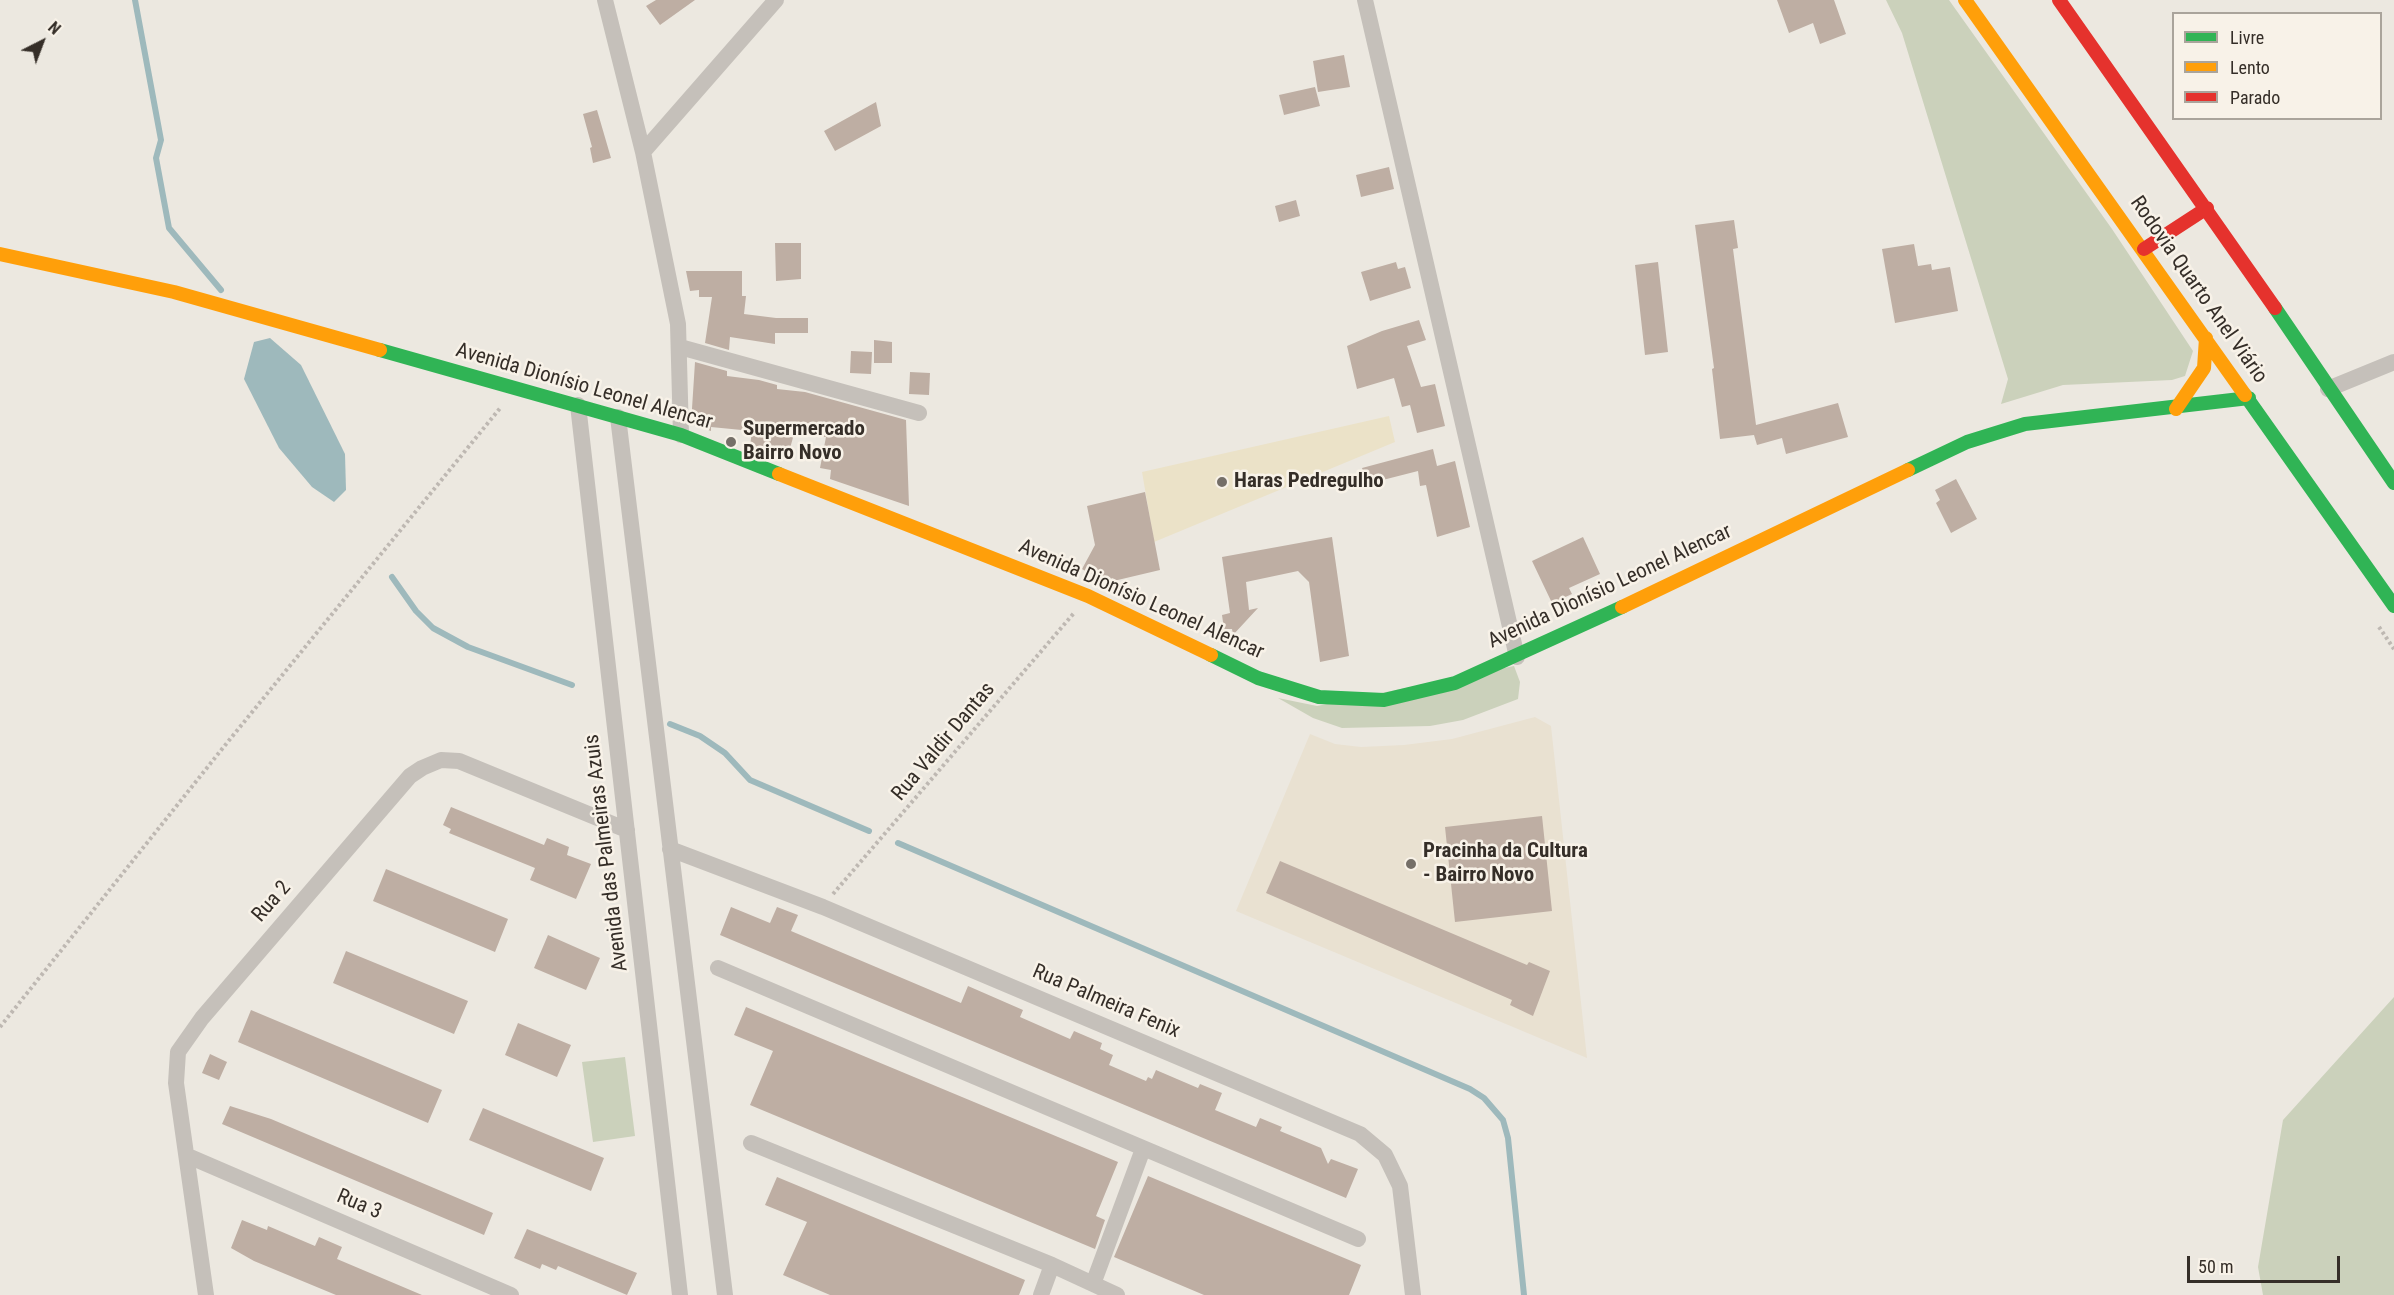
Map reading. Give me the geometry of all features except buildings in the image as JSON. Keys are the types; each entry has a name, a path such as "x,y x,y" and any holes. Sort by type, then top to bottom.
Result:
{"main road":[{"name":"Rodovia Quarto Anel Viário","path":"1965,0 2206,339 2389,589 2394,606"},
{"path":"2059,0 2207,208 2394,483"},
{"path":"2144,249 2207,208"},
{"name":"Avenida Dionísio Leonel Alencar","path":"0,254 174,292 681,435 1088,596 1258,678 1319,697 1384,700 1455,683 1517,657 1967,441 2025,424 2079,416 2176,409 2249,398"},
{"path":"2176,409 2204,368 2206,339"}],"street":[{"path":"605,0 643,152 680,347 681,435"},
{"path":"643,152 776,0"},
{"path":"1365,0 1517,657"},
{"path":"680,347 919,413"},
{"path":"2328,389 2394,362"},
{"name":"Avenida das Palmeiras Azuis","path":"578,405 680,1295"},
{"path":"618,417 725,1295"},
{"name":"Rua 2","path":"206,1295 176,1083 178,1052 187,1037 410,777 422,768 441,760 459,761 627,830"},
{"name":"Rua Palmeira Fenix","path":"670,849 823,907 1360,1134 1385,1155 1400,1186 1413,1295"},
{"path":"718,968 1358,1239"},
{"path":"751,1143 1052,1265 1117,1295"},
{"path":"1093,1284 1143,1149"},
{"name":"Rua 3","path":"188,1156 511,1295"},
{"path":"1041,1295 1052,1265"}],"path":[{"path":"0,1027 222,749 515,390"},
{"name":"Rua Valdir Dantas","path":"823,907 1088,596"}],"green space":[{"path":"1886,0 1949,0 2112,229 2193,351 2185,376 2172,380 2063,385 2001,404 2008,379 1902,33"},
{"path":"1514,666 1520,682 1518,699 1463,720 1430,726 1342,728 1313,718 1278,698 1317,706"},
{"path":"2394,997 2394,1295 2263,1295 2258,1267 2283,1120"},
{"path":"625,1057 635,1136 593,1142 582,1062"}],"sand":[{"name":"Haras Pedregulho","path":"1389,416 1395,442 1154,542 1142,472"}],"shaded area":[{"name":"Pracinha da Cultura - Bairro Novo","path":"1535,717 1551,726 1587,1058 1236,911 1310,734 1335,744 1361,747 1404,745 1452,739"}],"water":[{"path":"270,338 301,365 345,454 346,490 334,502 312,487 279,448 244,379 254,342"}],"waterway":[{"path":"135,0 161,140 156,158 169,228 221,290"},
{"path":"392,577 416,611 433,628 468,647 572,685"},
{"path":"670,724 700,736 725,753 750,780 869,831"},
{"path":"898,843 1470,1089 1484,1098 1503,1120 1508,1138 1524,1295"}],"traffic: fast":[{"path":"2275,308 2394,483"},
{"path":"380,350 681,435 779,474"},
{"path":"2245,395 2394,606"},
{"path":"1908,470 1967,442 2025,424 2249,398"},
{"path":"1211,655 1258,678 1319,697 1384,700 1455,683 1622,607"}],"traffic: slow":[{"path":"1965,0 2245,395"},
{"path":"0,254 174,292 380,350"},
{"path":"2176,409 2204,368 2206,338"},
{"path":"1622,607 1908,470"},
{"path":"779,474 1088,596 1211,655"}],"traffic: jam":[{"path":"2059,0 2275,308"},
{"path":"2144,249 2207,208"}],"place":[{"name":"Supermercado Bairro Novo","path":"731,442"},
{"name":"Haras Pedregulho","path":"1222,482"},
{"name":"Pracinha da Cultura - Bairro Novo","path":"1411,864"}]}
